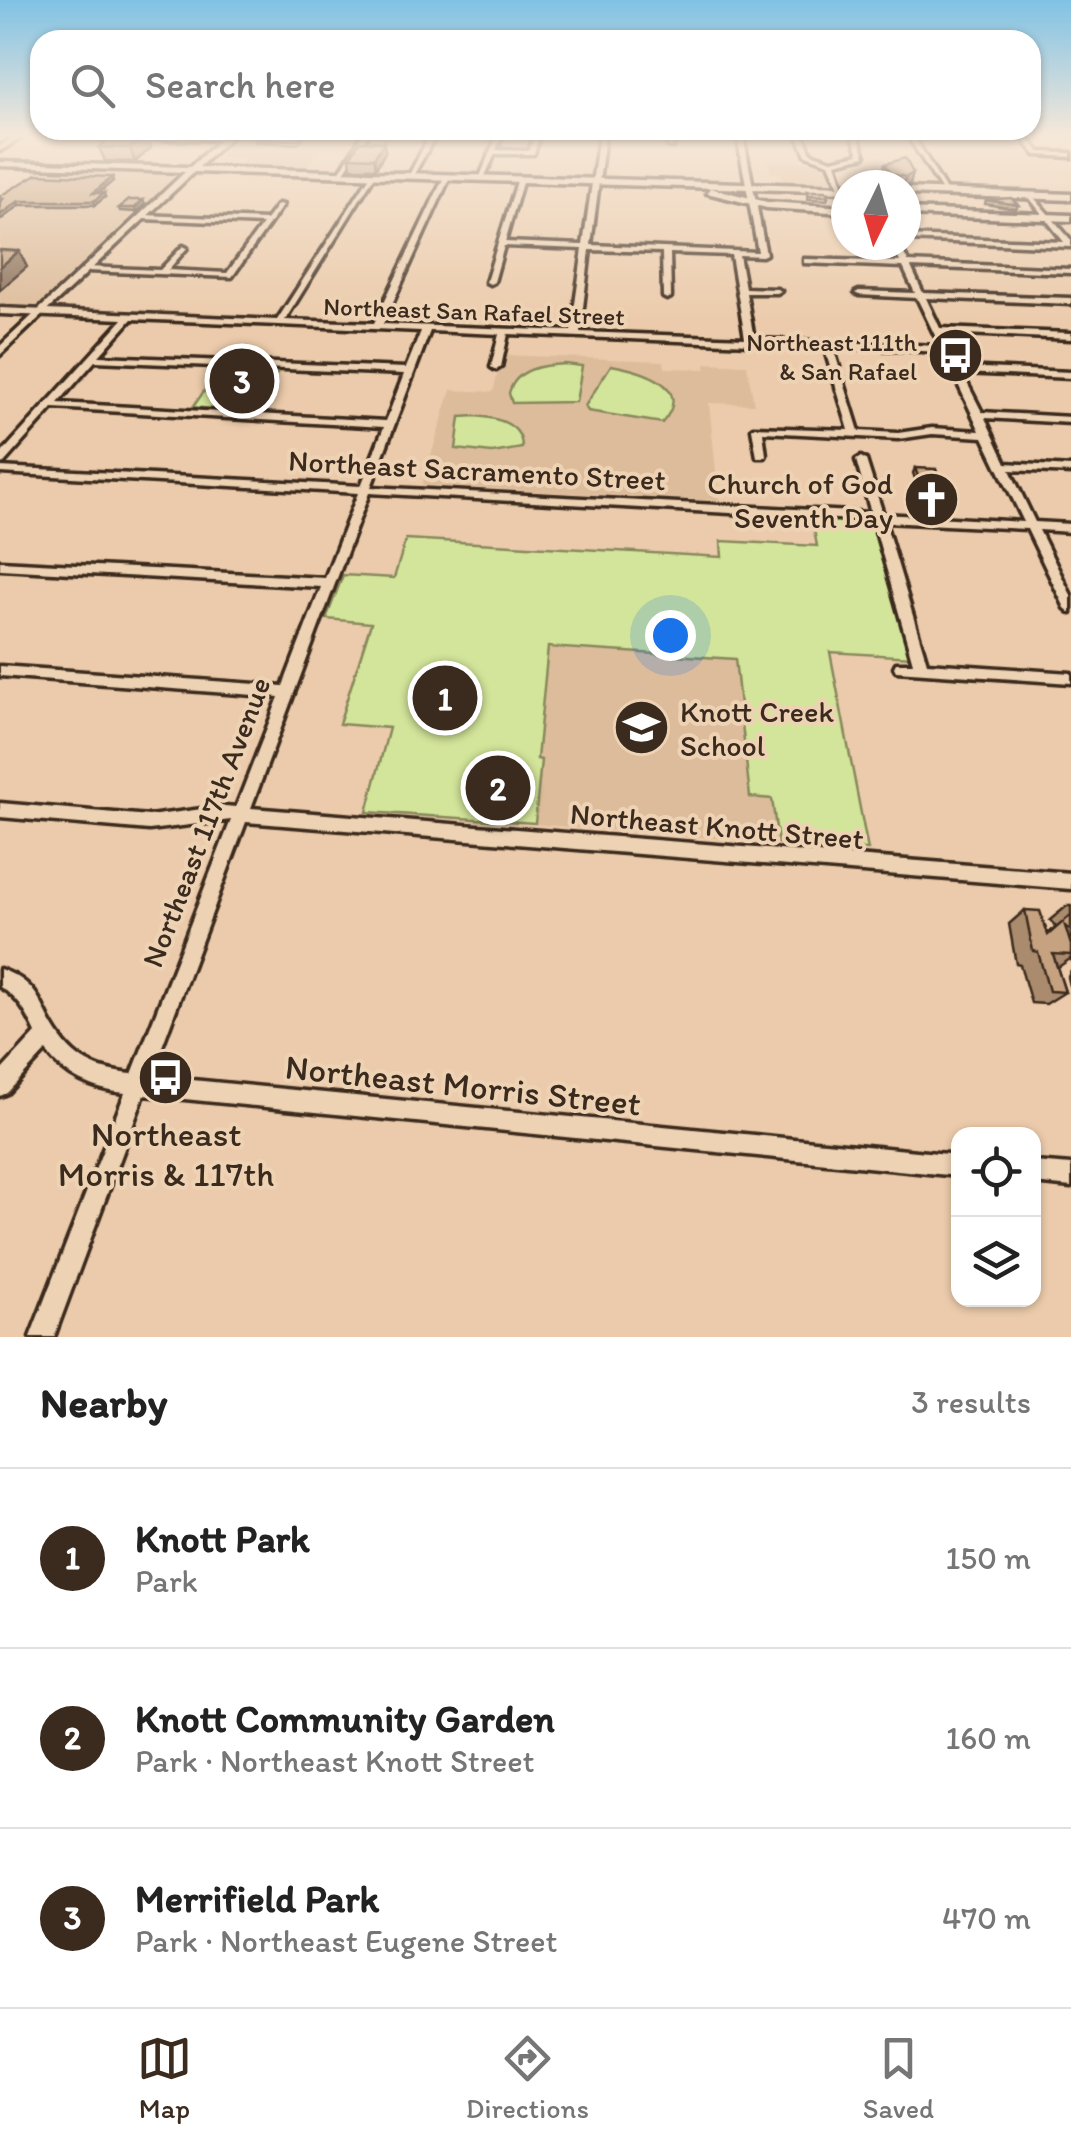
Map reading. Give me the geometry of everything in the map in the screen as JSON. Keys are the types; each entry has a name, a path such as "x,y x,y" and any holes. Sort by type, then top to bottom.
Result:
{"main road":[{"path":"0,352 163,197"},
{"path":"731,197 831,209"},
{"path":"921,213 1071,218"}],"street":[{"path":"279,323 358,197"},
{"path":"377,327 437,197"},
{"path":"490,282 515,197"},
{"path":"576,334 593,197"},
{"path":"502,244 762,254 750,197"},
{"path":"1031,197 1070,245"},
{"path":"87,270 229,275 280,205"},
{"path":"143,217 270,222"},
{"path":"921,239 1070,245"},
{"path":"162,272 182,248"},
{"path":"666,252 667,297"},
{"path":"735,254 750,342"},
{"path":"807,260 1071,271"},
{"path":"904,260 1068,594 1071,608"},
{"path":"742,290 777,292"},
{"path":"859,292 1071,301"},
{"name":"Northeast San Rafael Street","path":"0,312 946,349"},
{"path":"0,461 129,317"},
{"name":"Northeast 117th Avenue","path":"42,1337 426,329"},
{"path":"937,330 1071,336"},
{"path":"496,366 504,332"},
{"path":"828,344 856,434"},
{"path":"92,358 410,371"},
{"path":"956,370 1071,376"},
{"path":"50,406 390,424"},
{"path":"978,415 1071,420"},
{"path":"761,456 756,429 987,434"},
{"path":"861,460 922,669"},
{"path":"1003,466 1071,470"},
{"name":"Northeast Sacramento Street","path":"0,470 1071,528"},
{"path":"0,565 329,583"},
{"path":"901,668 1071,678"},
{"path":"0,671 288,692"},
{"name":"Northeast Knott Street","path":"0,810 149,822 241,814 1071,882"},
{"name":"Northeast Morris Street","path":"0,978 24,992 64,1059 78,1070 110,1082 951,1165"},
{"path":"0,1086 47,1036"},
{"path":"1041,1174 1071,1176"}],"shaded area":[{"path":"152,197 34,309 0,308 0,198"},
{"path":"502,355 664,361 665,368 705,369 706,363 747,365 754,404 709,403 719,501 422,485 451,390 493,392"},
{"name":"Knott Creek School","path":"548,647 735,659 750,796 772,798 778,843 530,824"}],"green space":[{"path":"565,364 582,366 576,402 512,403 509,393 524,373"},
{"path":"611,365 649,376 668,389 671,410 662,423 588,411 585,406"},
{"path":"220,368 279,370 254,413 193,407"},
{"path":"460,417 500,420 513,427 522,448 492,453 456,449"},
{"path":"812,519 874,522 912,657 830,652 868,850 778,843 772,799 750,797 735,659 548,647 535,823 367,812 389,728 339,724 371,623 326,619 343,575 394,578 406,539 722,557 721,541 817,546"}],"building":[{"path":"99,197 94,201 19,201 0,215 0,199"},
{"path":"1011,198 1018,205 986,200"},
{"path":"128,200 143,200 135,208 119,208"},
{"path":"0,250 19,251 0,267"},
{"name":"Church of God Seventh Day","path":"915,468 936,469 948,506 928,505"},
{"path":"1025,910 1040,911 1048,935 1071,915 1071,930 1065,926 1071,955 1053,954 1065,992 1049,991 1038,952 1033,951"}],"place":[{"name":"Northeast 111th & San Rafael","path":"956,356"},
{"name":"Merrifield Park","path":"242,381"},
{"name":"Church of God Seventh Day","path":"932,500"},
{"name":"Knott Park","path":"445,698"},
{"name":"Knott Creek School","path":"641,728"},
{"name":"Knott Community Garden","path":"498,788"},
{"name":"Northeast Morris & 117th","path":"166,1078"}]}
